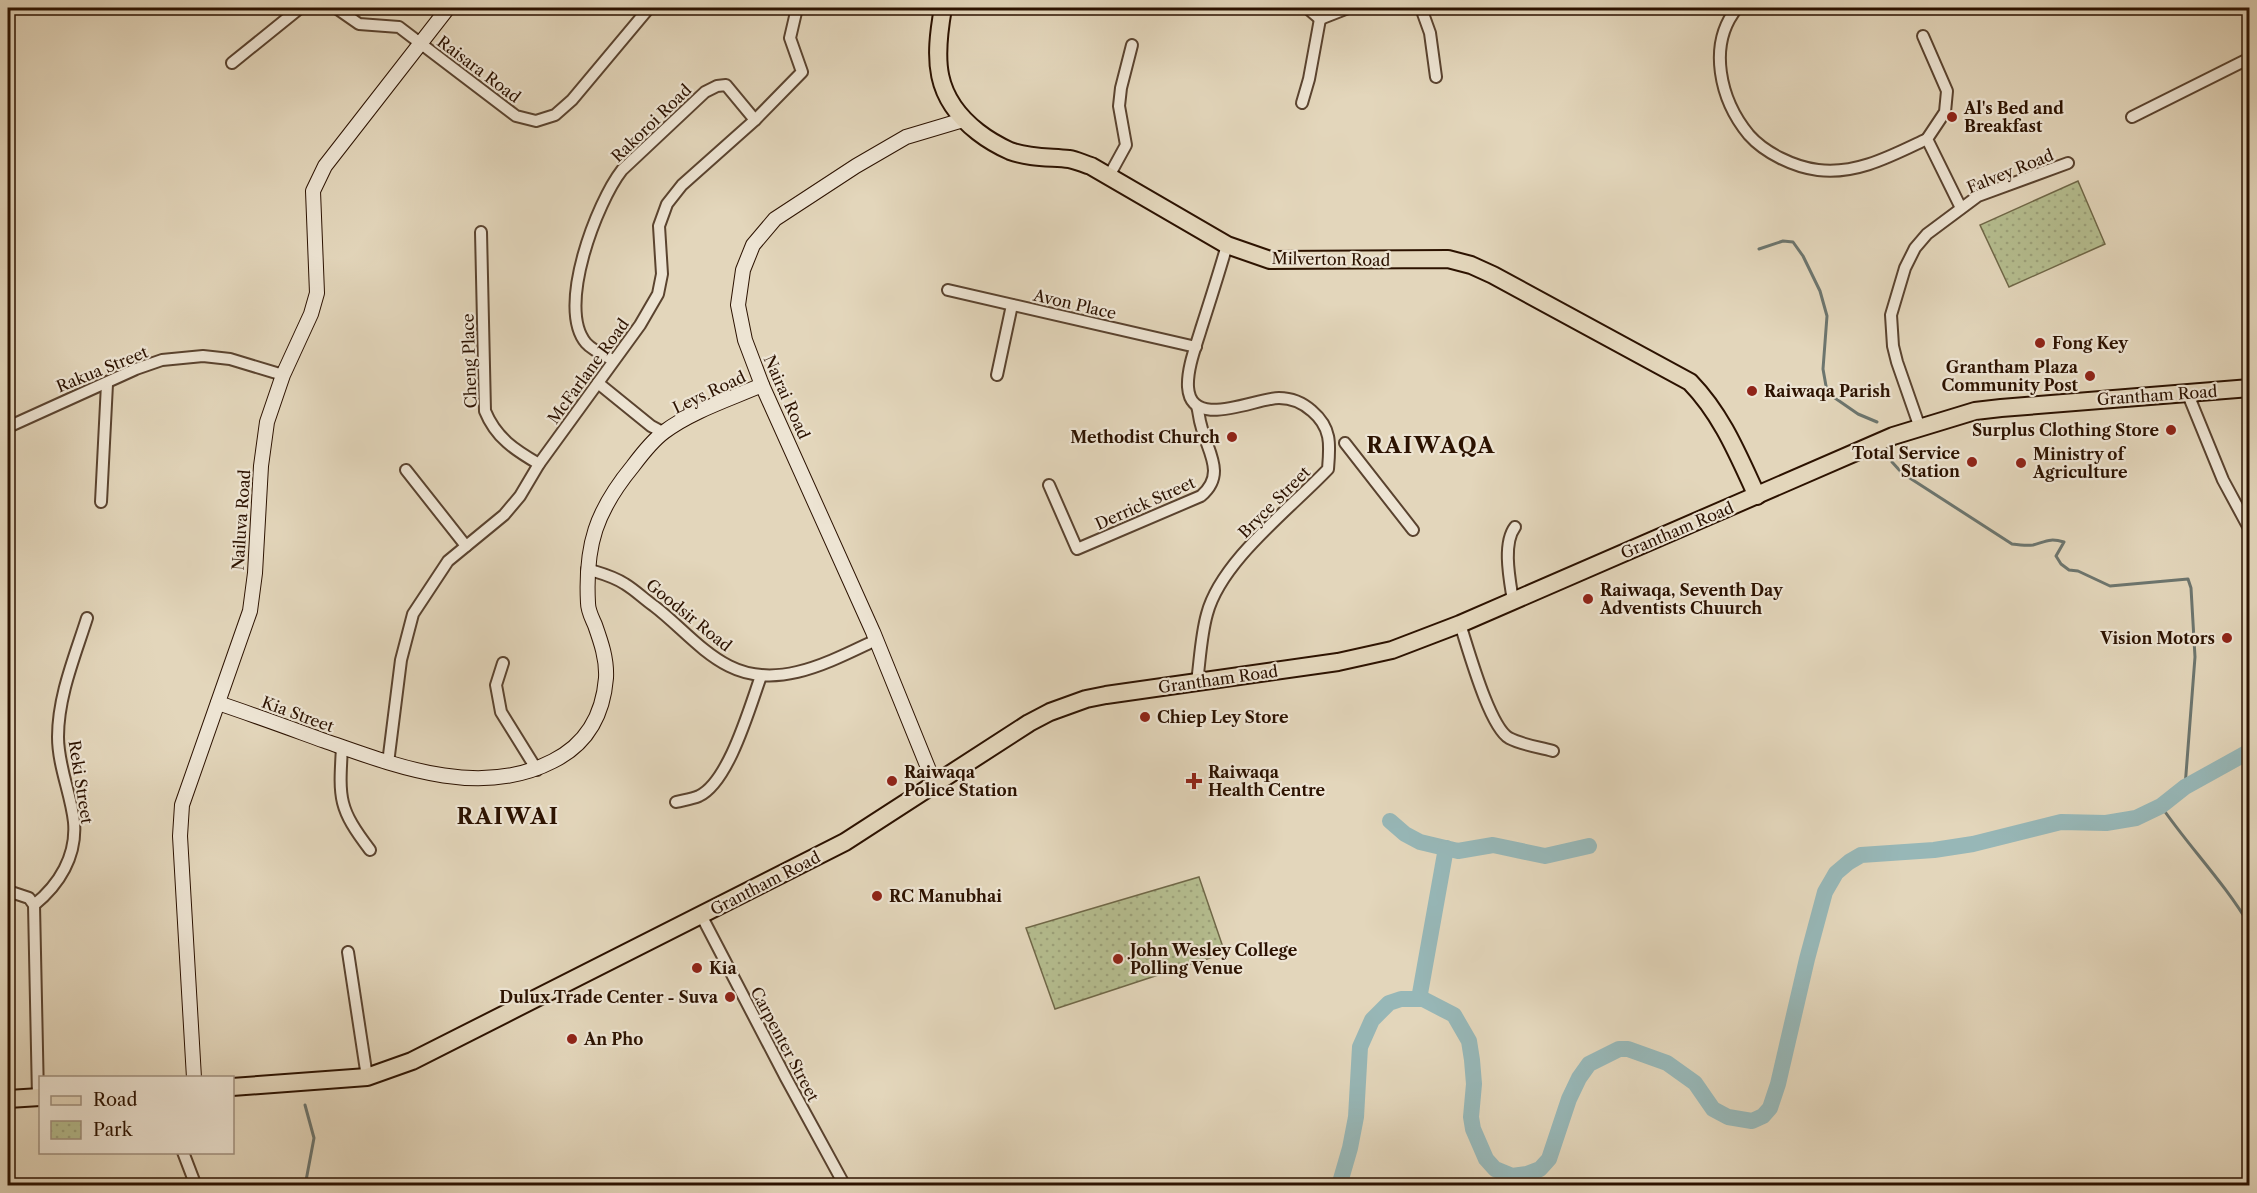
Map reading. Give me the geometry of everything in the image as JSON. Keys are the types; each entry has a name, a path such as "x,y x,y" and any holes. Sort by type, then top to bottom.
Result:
{"main road":[{"name":"Milverton Road","path":"943,8 938,36 940,74 947,100 963,120 986,138 1010,151 1044,158 1071,159 1091,166 1227,245 1270,260 1448,259 1471,265 1493,275 1690,382 1708,400 1728,432 1757,496"},
{"name":"Grantham Road","path":"234,1087 367,1077 412,1061 845,842 1029,723 1050,712 1086,699 1338,662 1392,650 1460,624 1893,436 1975,411 2250,388"},
{"path":"8,1099 39,1097"}],"street":[{"path":"232,63 300,8"},
{"name":"Raisara Road","path":"336,8 359,24 399,27 516,116 536,121 555,115 572,100 649,8"},
{"name":"Nailuva Road","path":"194,1076 180,836 182,805 250,611 255,573 261,466 267,422 283,375 311,314 317,293 313,191 325,166 448,8"},
{"name":"McFarlane Road","path":"388,763 401,660 413,614 448,561 504,515 520,496 539,464 640,325 658,294 662,274 659,226 667,204 682,185 755,120 802,72 790,38 797,8"},
{"path":"1307,8 1320,19"},
{"path":"1320,19 1348,8"},
{"path":"1421,8 1430,33 1436,77"},
{"path":"1737,8 1729,18 1722,38 1719,64 1724,86 1735,113 1750,135 1770,152 1792,163 1818,170 1846,169 1873,164 1927,139 1945,112 1947,91 1923,36"},
{"path":"1302,103 1309,79 1320,19"},
{"path":"1109,176 1126,145 1119,106 1132,45"},
{"path":"2132,117 2250,58"},
{"name":"Rakoroi Road","path":"613,360 586,344 579,330 576,311 576,288 590,234 612,183 622,170 705,92 717,86 726,85 755,120"},
{"name":"Nairai Road","path":"935,784 876,640 762,385 745,340 738,305 743,270 753,245 775,219 856,166 906,137 963,120"},
{"path":"1927,139 1961,208"},
{"name":"Falvey Road","path":"1920,428 1897,362 1893,346 1891,315 1905,268 1915,248 1927,234 1978,196 2068,163"},
{"name":"Cheng Place","path":"481,232 485,411 497,434 510,447 539,464"},
{"path":"1197,406 1191,399 1188,386 1196,347 1227,245"},
{"name":"Avon Place","path":"948,290 1196,347"},
{"path":"997,375 1012,304"},
{"name":"Rakua Street","path":"8,427 136,369 162,360 185,357 230,359 283,375"},
{"path":"598,383 651,426 664,432"},
{"path":"100,502 107,384"},
{"name":"Leys Road","path":"366,755 431,774 456,777 512,776 537,770 570,752 597,719 603,699 606,675 604,649 588,607 587,569 588,552 596,524 607,501 624,477 664,432 691,417 762,385"},
{"path":"2187,392 2223,480 2250,530"},
{"name":"Bryce Street","path":"1197,406 1213,410 1279,398 1294,400 1310,408 1323,421 1328,435 1329,452 1328,469 1254,542 1218,588 1207,614 1197,682"},
{"name":"Derrick Street","path":"1049,485 1077,549 1201,496 1210,489 1214,467 1197,406"},
{"path":"1345,443 1413,530"},
{"path":"406,470 466,546"},
{"path":"1513,601 1509,550 1510,538 1515,527"},
{"name":"Goodsir Road","path":"587,569 627,584 682,631 728,665 761,676 789,674 818,666 876,640"},
{"name":"Reki Street","path":"34,905 48,894 62,875 73,845 74,822 63,776 58,738 61,704 87,618"},
{"path":"1460,624 1478,678 1501,731 1510,738 1553,751"},
{"path":"503,663 496,685 501,712 537,770"},
{"path":"676,802 701,795 728,763 761,676"},
{"name":"Kia Street","path":"218,703 366,755"},
{"path":"342,747 341,800 350,824 370,850"},
{"path":"8,891 29,898 34,905 39,1097"},
{"name":"Carpenter Street","path":"701,915 845,1185"},
{"path":"348,951 367,1077"},
{"path":"184,1154 196,1185"}],"green space":[{"path":"2078,181 2105,244 2009,287 1980,225"},
{"path":"1199,877 1225,953 1055,1009 1026,928"}],"waterway":[{"path":"1759,249 1783,241 1793,242 1803,256 1820,291 1827,316 1823,369 1826,386 1832,396 1858,414 1877,422"},
{"path":"1892,462 1902,473 2012,544 2031,545 2052,540 2064,542 2056,556 2069,570 2078,571 2110,586 2188,579 2191,588 2195,657 2185,787"},
{"path":"1339,1186 1356,1117 1360,1047 1372,1020 1389,1003 1401,999 1423,999 1454,1015 1469,1041 1474,1084 1471,1117 1473,1129 1486,1159 1495,1169 1512,1176 1540,1169 1549,1159 1569,1099 1579,1078 1589,1064 1619,1049 1628,1049 1667,1063 1695,1083 1713,1109 1728,1117 1752,1121 1763,1116 1770,1108 1778,1084 1825,892 1836,873 1849,862 1861,855 1934,850 1973,844 2061,822 2106,823 2136,818 2161,806 2185,787 2250,751"},
{"path":"2161,806 2229,894 2250,926"},
{"path":"1390,821 1405,834 1420,842 1458,851 1493,845 1545,856 1589,846"},
{"path":"1419,999 1446,848"},
{"path":"305,1105 314,1138 305,1186"}],"place":[{"name":"Al's Bed and Breakfast","path":"1952,117"},
{"name":"Fong Key","path":"2040,343"},
{"name":"Grantham Plaza Community Post","path":"2090,376"},
{"name":"Raiwaqa Parish","path":"1752,391"},
{"name":"Surplus Clothing Store","path":"2171,430"},
{"name":"Methodist Church","path":"1232,437"},
{"name":"Total Service Station","path":"1972,462"},
{"name":"Ministry of Agriculture","path":"2021,463"},
{"name":"Raiwaqa, Seventh Day Adventists Chuurch","path":"1588,599"},
{"name":"Vision Motors","path":"2227,638"},
{"name":"Chiep Ley Store","path":"1145,717"},
{"name":"Raiwaqa Police Station","path":"892,781"},
{"name":"Raiwaqa Health Centre","path":"1194,781"},
{"name":"RC Manubhai","path":"877,896"},
{"name":"John Wesley College Polling Venue","path":"1118,959"},
{"name":"Kia","path":"697,968"},
{"name":"Dulux Trade Center - Suva","path":"730,997"},
{"name":"An Pho","path":"572,1039"}],"district":[{"name":"RAIWAQA","path":"1431,445"},
{"name":"RAIWAI","path":"508,816"}]}
